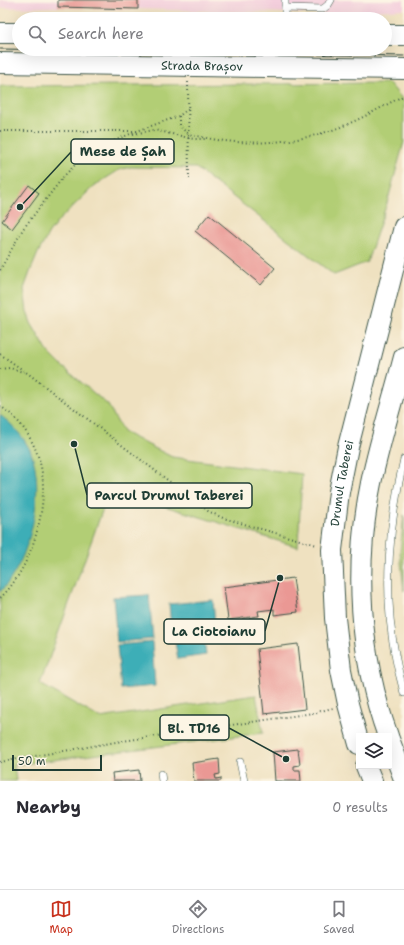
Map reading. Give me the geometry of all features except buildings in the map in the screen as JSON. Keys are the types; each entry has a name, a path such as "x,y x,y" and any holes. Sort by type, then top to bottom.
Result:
{"main road":[{"path":"0,33 12,33"},
{"path":"392,35 404,35"},
{"name":"Strada Brașov","path":"0,63 401,78"},
{"name":"Drumul Taberei","path":"356,733 341,670 335,618 333,541 339,492 348,447 404,227"},
{"path":"387,733 376,695 369,661 364,630 360,575 363,534 372,476 384,425 404,357"},
{"path":"333,541 340,537 346,540 353,540 363,534"},
{"path":"333,571 346,567 356,570 360,575"},
{"path":"392,747 404,779"},
{"path":"367,769 372,781"}],"lane":[{"path":"285,0 285,12"},
{"path":"285,8 323,8 328,5 331,0"},
{"path":"404,459 398,487 388,573 393,642 404,693"},
{"path":"240,762 244,781"}],"path":[{"path":"188,77 189,181"},
{"path":"128,135 154,130 194,139 230,142 262,142 317,135 346,125 401,78"},
{"path":"0,270 23,229 64,176 80,161 100,148 137,131 179,116 188,109"},
{"path":"179,116 179,125 189,134 212,140"},
{"path":"0,131 137,131"},
{"path":"0,354 30,375 208,511 223,518 333,541"},
{"path":"0,369 15,369 30,375"},
{"path":"0,406 14,417 22,426 34,446 39,460 42,489 40,522 31,550 19,575 0,598"},
{"path":"0,762 116,742 313,713 348,704"}],"shaded area":[{"path":"0,0 404,0 404,9 360,12 252,12 58,7 0,8"}],"green space":[{"path":"389,83 404,101 404,142 387,203 367,262 334,275 196,168 130,167 119,170 94,186 59,220 49,233 38,253 24,289 27,312 31,323 48,352 63,367 108,405 123,432 172,457 302,474 298,547 122,493 105,503 40,684 100,718 256,695 263,733 14,765 16,781 0,781 0,86"},
{"path":"404,515 404,591 400,552"}],"water":[{"path":"0,415 17,431 30,450 35,466 37,484 33,524 27,544 20,563 11,579 0,592"},
{"path":"149,595 153,639 117,642 113,597"},
{"path":"213,600 215,625 171,628 169,604"},
{"path":"204,638 206,655 178,659 175,642"},
{"path":"152,642 155,686 121,689 117,645"}],"tram line":[{"path":"0,49 12,49"},
{"path":"392,56 404,56"}],"place":[{"name":"Mese de Șah","path":"20,207"},
{"name":"Parcul Drumul Taberei","path":"74,444"},
{"name":"La Ciotoianu","path":"280,578"},
{"name":"Bl. TD16","path":"286,759"}]}
